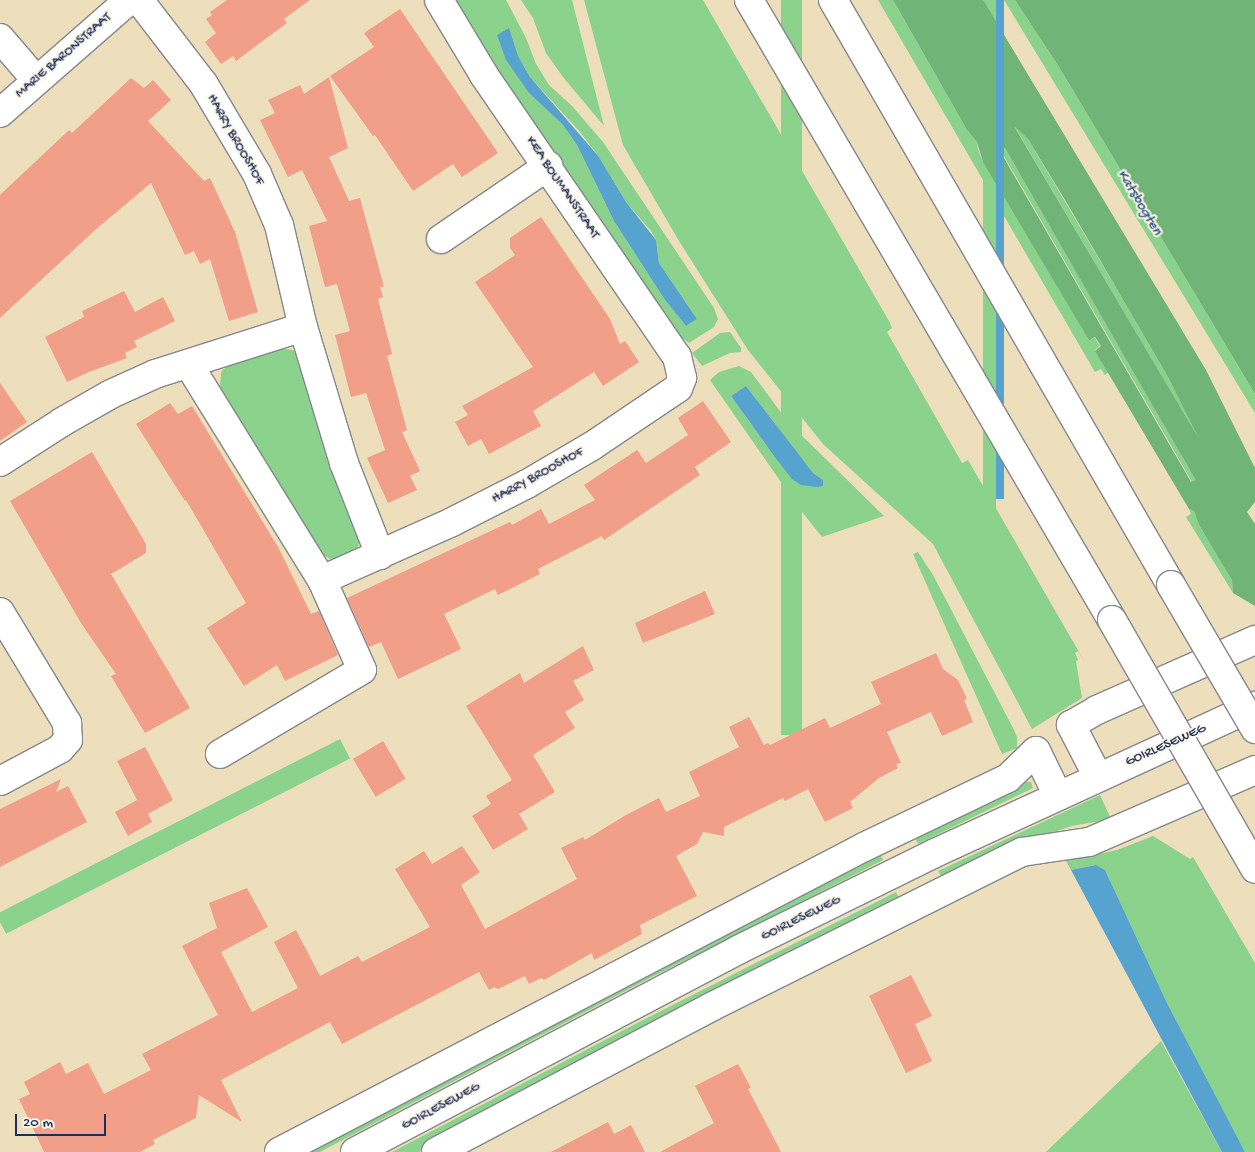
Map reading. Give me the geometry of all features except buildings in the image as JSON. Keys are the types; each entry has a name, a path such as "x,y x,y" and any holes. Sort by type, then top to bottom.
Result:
{"main road":[{"name":"MARIE BARONSTRAAT","path":"0,113 129,0"},
{"name":"HARRY BROOSHOF","path":"139,0 203,83 257,174 279,225 303,327 344,463 380,555"},
{"name":"KEA BOUMANSTRAAT","path":"438,0 484,75 677,357 682,378"},
{"path":"749,0 1112,620 1255,869"},
{"path":"833,0 1255,729"},
{"path":"0,38 36,80"},
{"path":"441,239 548,166"},
{"path":"0,462 62,422 111,394 155,374 189,365 303,327"},
{"path":"189,365 322,580 362,670 220,754"},
{"name":"HARRY BROOSHOF","path":"322,580 452,522 527,484 592,446 678,388 682,378"},
{"path":"0,612 67,723 68,740 60,749 0,781"},
{"path":"1098,777 1071,725 1097,710 1255,640"},
{"name":"GOIRLESEWEG","path":"355,1152 740,949 935,853 1255,706"},
{"path":"279,1152 838,861 1008,778 1036,751 1058,796"},
{"path":"436,1152 713,1006 1022,852 1089,842 1255,770"}],"green space":[{"path":"452,0 506,0 526,38 536,64 549,85 572,106 603,142 714,308 718,319 714,327 689,343 676,333 522,106 493,70","holes":["518,57 530,77 580,132 599,157 626,202 651,231 656,240 659,263 697,319 686,326 665,300 614,221 577,145 563,125 529,93"]},
{"path":"521,0 572,0 604,126 563,77 546,53 533,18"},
{"path":"584,0 703,0 889,321 892,328 887,332 962,463 968,460 1086,664 1078,651 1075,653 1078,660 1076,661 1082,698 1032,729 933,544 823,444 748,350 679,241 623,145"},
{"path":"781,0 802,0 802,735 781,735"},
{"path":"878,0 893,0 967,130 977,142 983,162 1089,339 1095,338 1100,346 1095,350 1109,372 1105,375 1101,369 1095,372"},
{"path":"893,0 983,0 1206,370 1255,468 1255,502 1247,512 1255,524 1255,606 1233,593 1232,580 1199,525 1194,511 1189,509 1095,351 1101,346 1095,337 1089,340 983,162 977,142 967,130","holes":["1014,126 1028,139 1068,205 1168,377 1199,439","1005,148 1153,406 1196,480 1191,482 1000,151"]},
{"path":"983,0 996,0 996,525 983,525"},
{"path":"1004,0 1015,0 1059,67 1255,394 1255,413"},
{"path":"1015,0 1255,0 1255,394 1059,67"},
{"path":"1013,124 1028,139 1118,291 1168,377 1204,448"},
{"path":"1005,148 1196,480 1192,482 1001,150"},
{"path":"730,332 741,348 741,352 730,353 702,366 692,353 720,333"},
{"path":"279,348 293,350 301,361 313,409 341,488 361,533 358,547 345,559 332,560 318,552 296,510 220,388 221,372 233,360"},
{"path":"739,366 751,372 788,422 884,516 822,537 799,508 710,380 719,372","holes":["746,386 813,473 823,480 774,456 731,396"]},
{"path":"1189,509 1194,511 1199,525 1232,580 1233,593 1186,517 1191,514"},
{"path":"918,552 933,575 1013,728 1017,737 1017,748 1002,754 913,554"},
{"path":"340,739 350,759 6,934 0,922 0,912"},
{"path":"1021,781 1031,782 1033,788 918,844 912,831"},
{"path":"1100,795 1111,819 1072,826 1038,837 944,881 938,871"},
{"path":"1153,836 1190,859 1193,857 1255,963 1255,1152 1245,1152 1167,1003 1105,870 1096,865 1071,870 1066,861 1117,850"},
{"path":"877,849 883,860 650,978 320,1152 295,1152"},
{"path":"896,892 901,902 752,976 419,1152 392,1152 639,1022"},
{"path":"1161,1041 1222,1152 1046,1152"}],"water":[{"path":"996,0 1004,0 1004,499 996,499"},
{"path":"509,28 518,56 530,77 599,157 626,202 656,240 659,263 697,319 686,326 665,300 614,221 577,145 563,125 529,93 506,60 497,35"},
{"path":"746,386 813,473 823,480 823,486 801,485 792,479 774,456 731,396"},
{"path":"1096,865 1105,870 1167,1003 1245,1152 1222,1152 1071,870"}],"water label":[{"name":"Katsbogten","path":"1139,203"}]}
